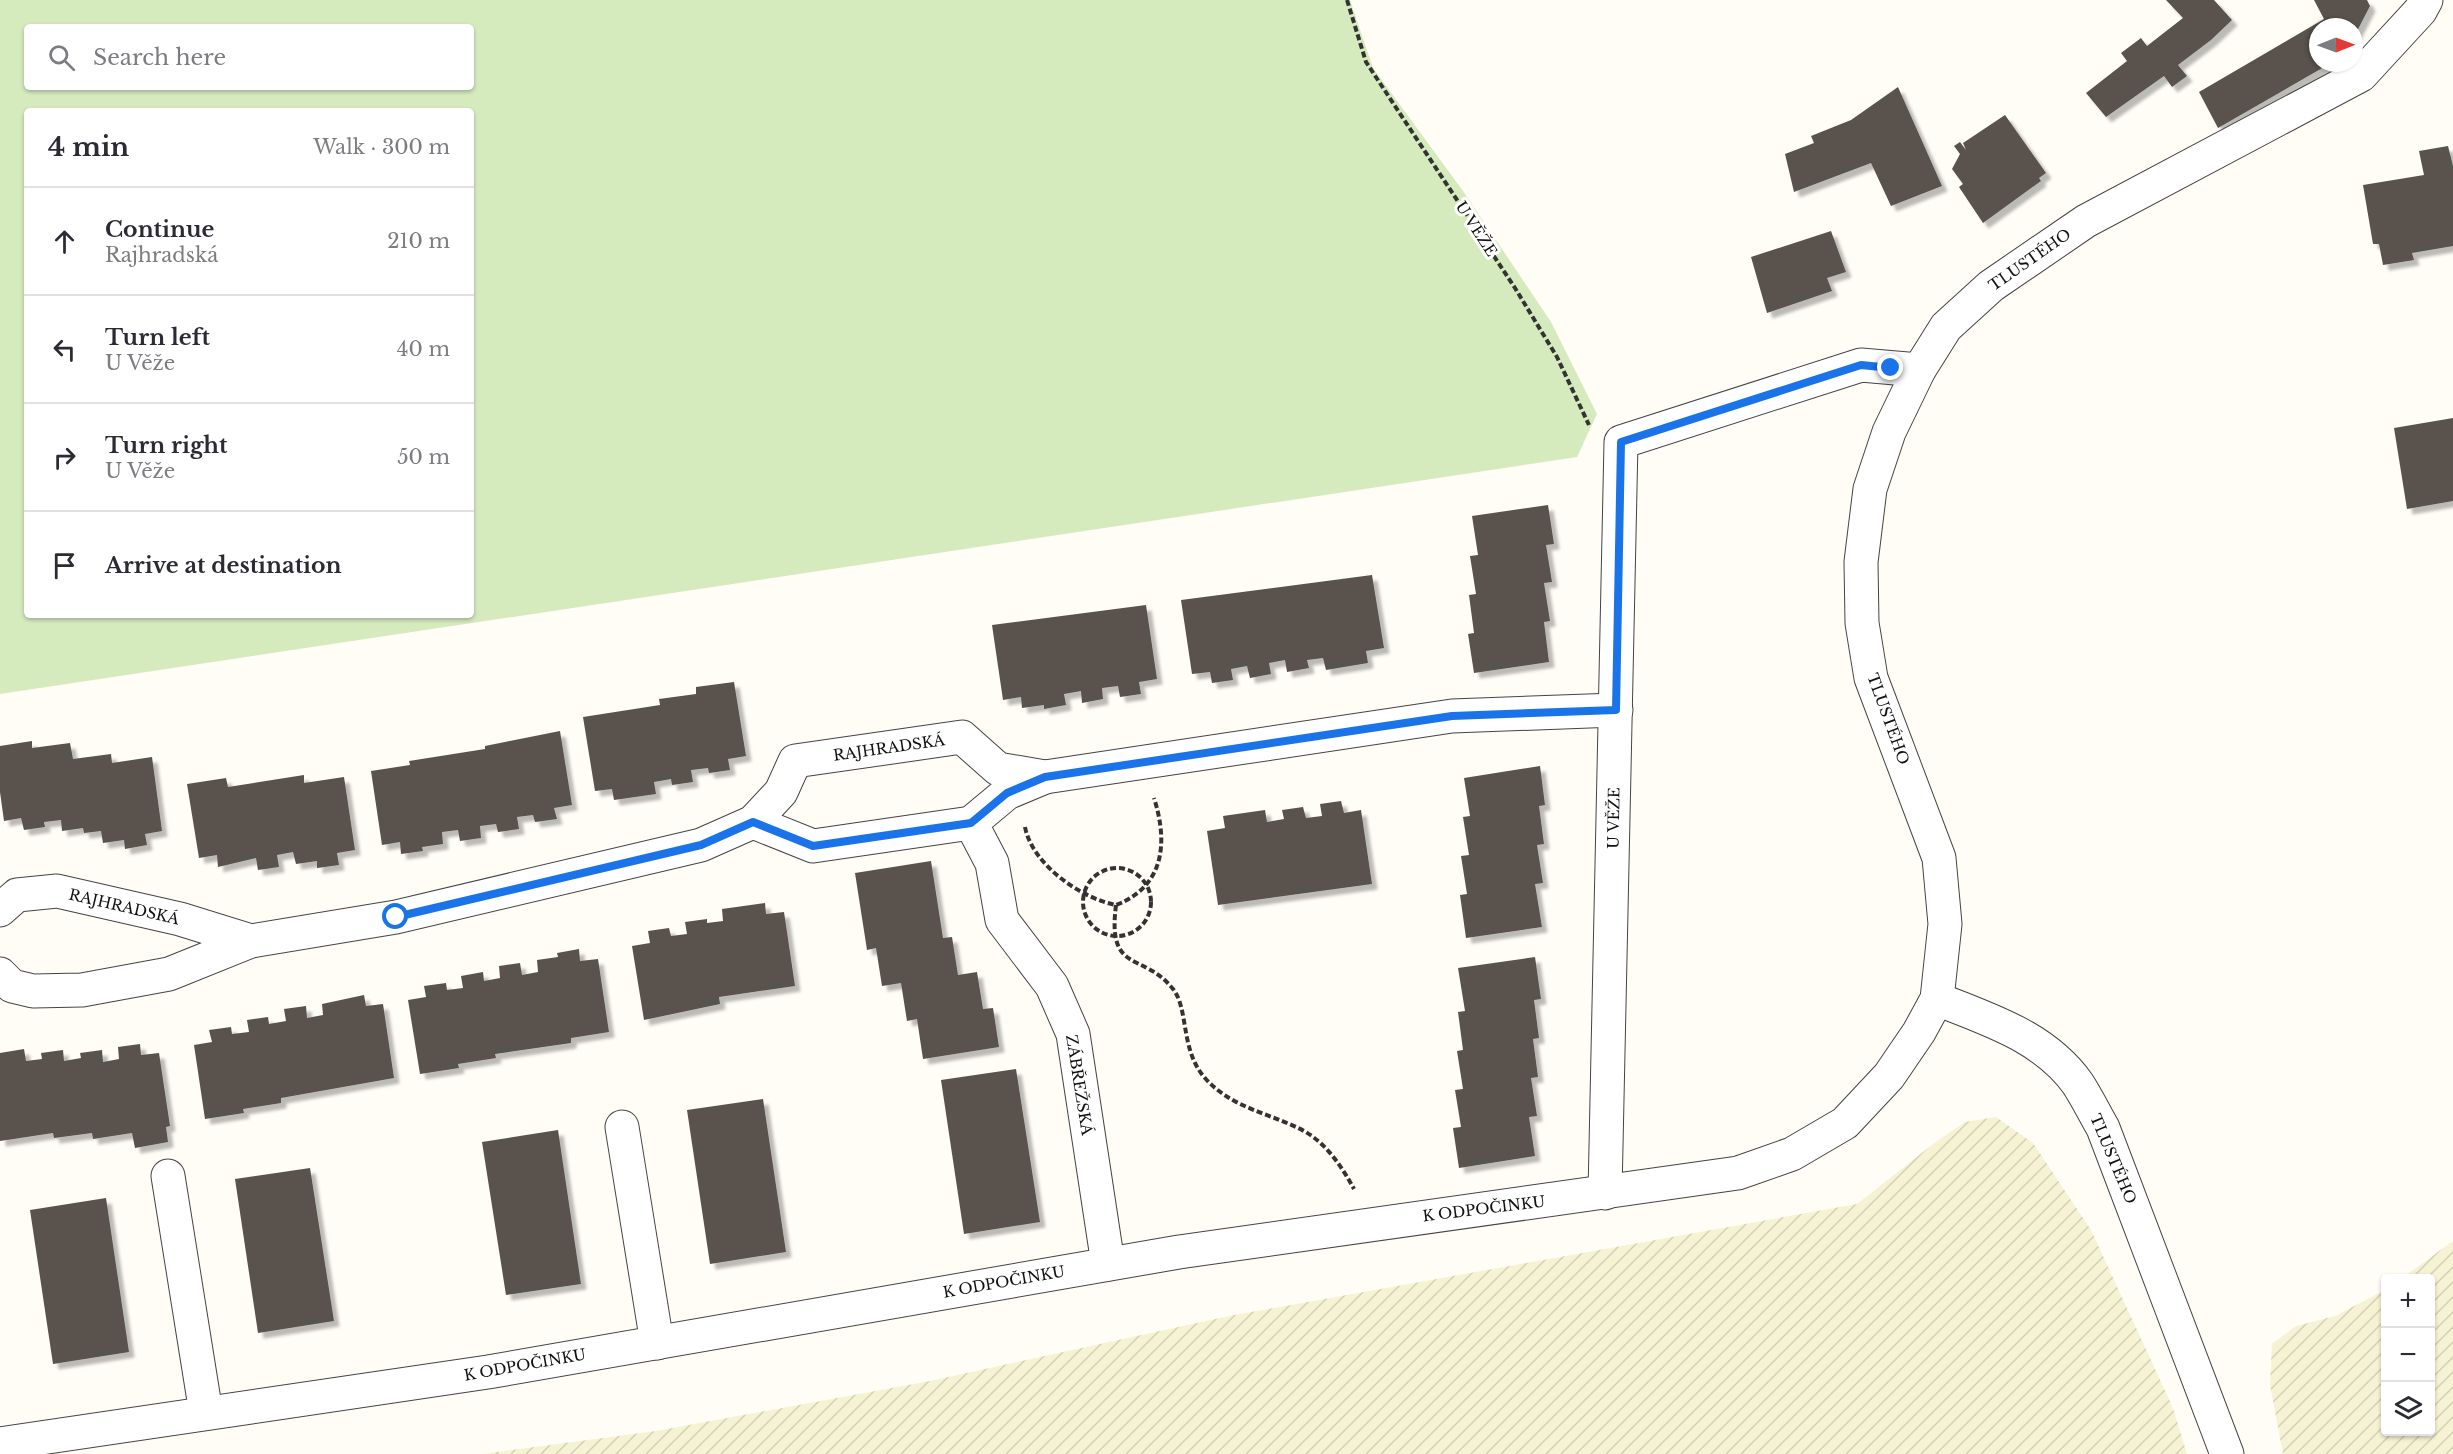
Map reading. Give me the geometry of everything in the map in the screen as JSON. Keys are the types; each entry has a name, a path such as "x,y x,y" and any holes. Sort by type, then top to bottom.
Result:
{"street":[{"name":"TLUSTÉHO","path":"2227,1454 2107,1138 2077,1082 2043,1049 2011,1028 1937,999 1945,924 1939,858 1871,678 1862,623 1862,562 1870,489 1889,432 1919,370 1946,327 1991,286 2086,221 2361,75 2420,11 2426,0"},
{"path":"1621,442 1861,365 1919,370"},
{"name":"U VĚŽE","path":"1605,1193 1621,442"},
{"name":"RAJHRADSKÁ","path":"971,823 1007,793 1031,783 1151,761 1452,716 1616,710"},
{"name":"RAJHRADSKÁ","path":"0,974 12,986 33,991 82,990 169,974 251,940 419,912 701,845 753,822 781,792 795,761 962,737 998,769 1031,783"},
{"path":"753,822 813,846 971,823"},
{"name":"ZÁBŘEŽSKÁ","path":"971,823 992,863 1002,920 1052,986 1073,1034 1107,1264"},
{"name":"RAJHRADSKÁ","path":"0,910 17,895 57,891 180,920 251,940"},
{"name":"K ODPOČINKU","path":"0,1444 488,1372 1107,1264 1366,1224 1738,1173 1792,1155 1845,1123 1889,1076 1919,1032 1937,999"},
{"path":"622,1127 657,1343"},
{"path":"168,1176 206,1413"}],"path":[{"name":"U VĚŽE","path":"1347,0 1366,62 1551,347 1585,421 1602,439 1621,442"},
{"path":"1116,905 1139,891 1162,855 1163,833 1152,787 1151,761"},
{"path":"1031,783 1027,836 1043,862 1083,892 1116,905"},
{"path":"1110,869 1137,873 1146,882 1151,901 1144,924 1134,932 1115,936 1099,932 1090,925 1084,915 1083,892 1086,885 1097,875 1110,869"},
{"path":"1116,905 1115,936 1125,958 1164,978 1176,992 1184,1036 1192,1060 1203,1076 1236,1103 1305,1132 1326,1148 1351,1185 1366,1224"}],"shaded area":[{"path":"1996,1117 2033,1143 2091,1230 2173,1408 2187,1454 482,1454 656,1431 930,1381 1229,1316 1857,1204 1965,1122"},
{"path":"2453,1241 2453,1454 2283,1454 2270,1385 2272,1344 2296,1326 2335,1316 2381,1292 2381,1436 2435,1436 2435,1274 2408,1274"}],"green space":[{"path":"0,0 1350,0 1373,68 1463,191 1551,322 1597,414 1577,457 0,694"}],"building":[{"path":"2166,0 2214,0 2232,20 2211,40 2178,65 2187,76 2172,87 2164,76 2106,117 2086,93 2127,61 2121,53 2141,38 2147,46 2183,18"},
{"path":"2314,0 2367,0 2370,6 2363,20 2323,18"},
{"path":"2309,28 2309,72 2315,72 2218,128 2199,92"},
{"path":"1898,87 1942,186 1891,206 1871,163 1794,192 1785,154 1814,143 1811,136 1851,120"},
{"path":"2005,115 2046,173 2039,178 2041,181 1983,223 1959,187 1963,184 1952,169 1960,154 1954,146 1960,142 1966,150 1963,143"},
{"path":"2448,146 2453,166 2453,246 2412,253 2414,260 2383,265 2379,244 2373,244 2363,185 2424,175 2419,151"},
{"path":"1831,231 1846,272 1827,278 1832,291 1767,313 1751,257"},
{"path":"2453,418 2453,501 2407,509 2394,428"},
{"path":"1548,505 1554,544 1546,545 1552,582 1544,583 1550,621 1544,622 1549,662 1474,673 1468,634 1474,633 1469,595 1476,594 1470,556 1478,555 1472,516"},
{"path":"1372,575 1384,648 1366,651 1368,663 1326,670 1323,658 1307,660 1309,668 1287,672 1285,660 1269,663 1271,674 1250,678 1247,666 1231,669 1233,680 1212,683 1210,672 1192,674 1181,600"},
{"path":"1146,605 1157,679 1139,682 1141,694 1120,697 1118,686 1102,688 1103,699 1082,703 1081,691 1064,694 1066,705 1044,709 1044,705 1022,708 1021,697 1003,700 992,625"},
{"path":"734,682 746,756 728,759 730,770 709,773 708,768 691,770 693,782 672,785 671,779 654,782 656,794 614,800 612,789 595,791 583,717 660,705 659,699 696,694 696,687"},
{"path":"560,731 572,805 554,808 557,819 535,822 533,815 517,817 519,829 498,832 496,824 480,826 481,838 460,841 458,830 442,832 443,844 422,847 423,851 401,854 400,842 382,845 371,771 410,765 409,761 485,749 485,746"},
{"path":"32,741 32,748 70,743 73,759 111,754 112,763 152,757 162,831 145,834 147,845 125,849 124,840 103,843 101,831 84,833 83,828 62,831 61,820 44,822 45,827 24,830 21,818 4,821 0,792 0,746"},
{"path":"1540,766 1545,805 1539,806 1544,844 1537,845 1543,883 1535,884 1542,927 1466,938 1460,895 1467,894 1461,856 1469,855 1463,817 1470,816 1464,778"},
{"path":"304,775 304,783 344,777 355,850 337,853 339,865 317,868 317,861 296,864 293,852 277,855 279,867 258,870 256,858 218,867 217,855 199,858 187,784 226,778 228,787"},
{"path":"1341,801 1344,813 1361,810 1372,884 1218,905 1207,831 1225,828 1223,816 1265,810 1267,822 1284,819 1282,810 1303,807 1306,818 1322,816 1320,804"},
{"path":"931,861 943,938 952,937 958,975 977,972 983,1009 993,1008 999,1047 923,1059 917,1019 907,1021 901,983 882,986 876,948 867,950 855,873"},
{"path":"765,903 766,914 784,912 795,986 719,997 720,1004 644,1020 632,946 650,943 648,931 669,928 671,936 687,934 685,922 707,919 707,923 723,921 722,909"},
{"path":"579,949 580,961 598,959 609,1032 571,1038 571,1043 495,1054 496,1058 458,1064 459,1068 420,1074 408,1000 426,997 424,986 446,983 447,990 463,988 461,976 483,972 484,981 500,978 499,966 520,963 522,975 538,972 537,960 558,957 557,953"},
{"path":"1535,957 1541,999 1534,1000 1539,1038 1533,1039 1538,1077 1531,1078 1537,1116 1529,1117 1535,1156 1459,1168 1453,1128 1461,1127 1455,1090 1463,1089 1457,1051 1463,1050 1458,1012 1465,1011 1458,968"},
{"path":"364,995 366,1006 383,1004 394,1078 281,1098 281,1103 243,1109 244,1113 205,1119 194,1045 212,1042 209,1030 231,1027 232,1034 249,1032 247,1020 268,1017 269,1024 286,1021 284,1009 306,1006 307,1018 323,1015 322,1004"},
{"path":"140,1044 141,1055 159,1053 170,1126 166,1127 168,1142 135,1148 132,1133 93,1139 92,1133 54,1138 53,1133 0,1141 0,1053 24,1049 26,1061 42,1059 41,1053 63,1050 64,1061 81,1058 80,1053 102,1050 103,1062 119,1059 118,1047"},
{"path":"1016,1069 1040,1222 964,1234 941,1080"},
{"path":"763,1099 786,1252 710,1264 687,1110"},
{"path":"558,1130 581,1284 506,1295 482,1142"},
{"path":"310,1168 334,1321 258,1333 235,1179"},
{"path":"106,1198 129,1352 53,1364 30,1210"}],"route":[{"path":"396,917 701,845 753,822 813,846 971,823 1007,793 1045,777 1452,716 1616,710 1621,442 1861,365 1891,368"}]}
